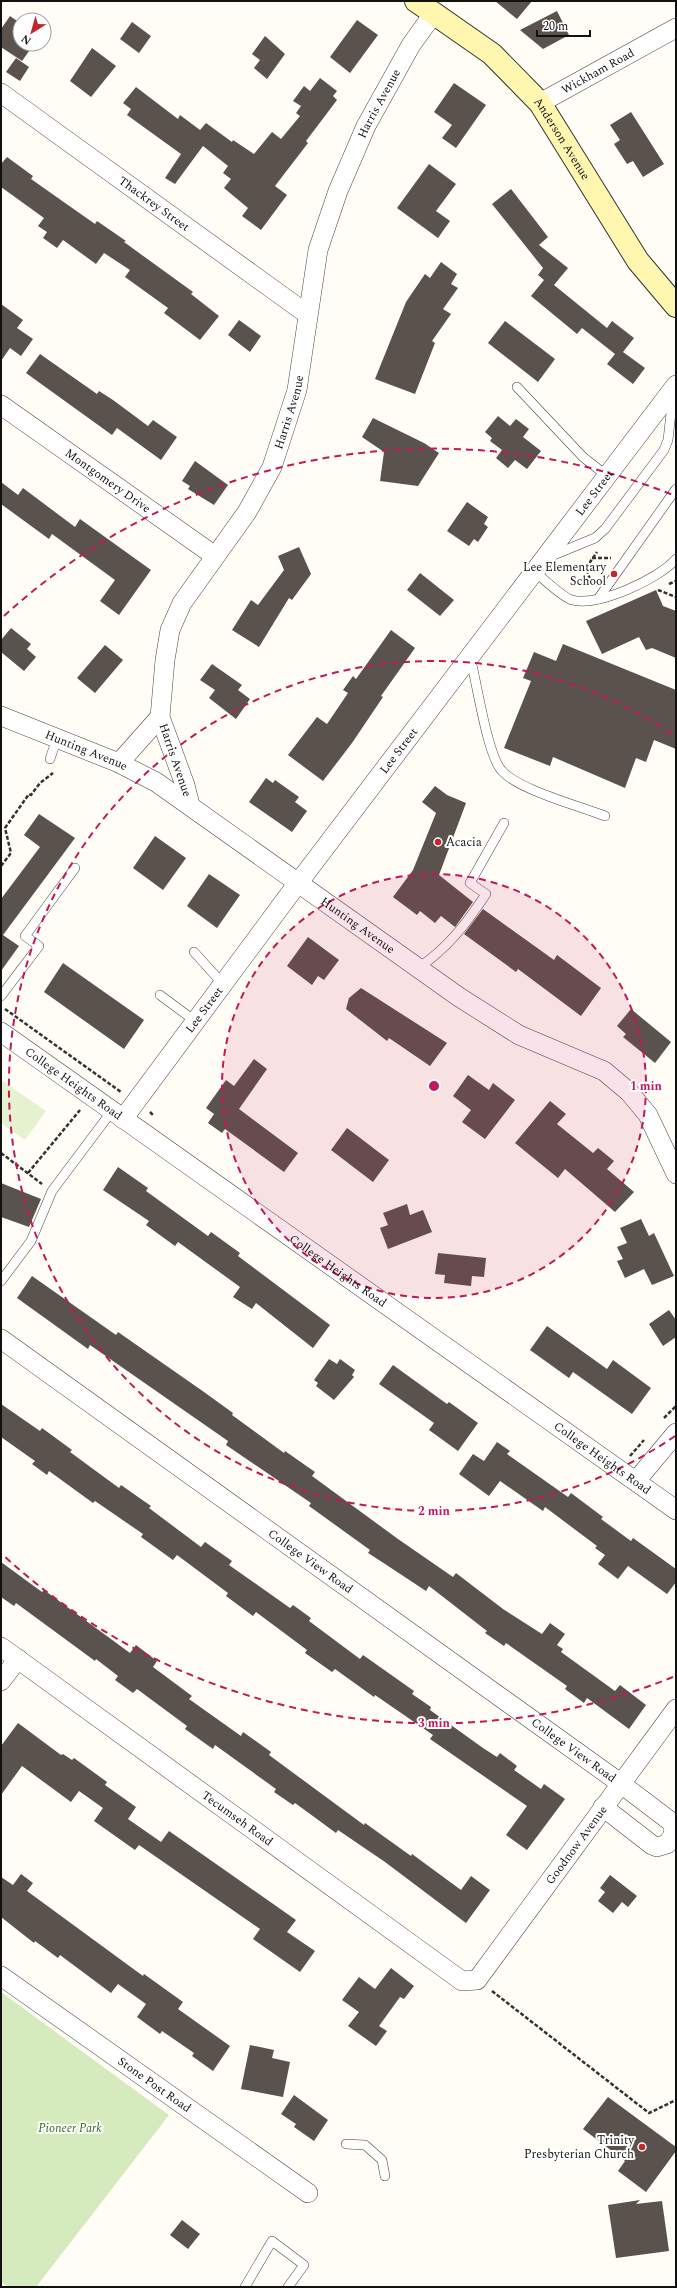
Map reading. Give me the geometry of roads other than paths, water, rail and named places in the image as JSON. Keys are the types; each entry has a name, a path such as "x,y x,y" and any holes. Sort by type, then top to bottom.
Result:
{"main road":[{"name":"Anderson Avenue","path":"425,7 492,54 540,102 638,261 676,306"}],"street":[{"name":"Harris Avenue","path":"190,805 185,785 160,717 170,630 182,603 247,512 272,467 297,390 307,314 318,250 342,183 366,126 411,44 425,7"},
{"name":"Wickham Road","path":"540,102 676,28"},
{"name":"Thackrey Street","path":"1,93 307,314"},
{"name":"Lee Street","path":"117,1115 134,1102 675,386"},
{"name":"Montgomery Drive","path":"1,405 215,556"},
{"name":"Hunting Avenue","path":"1,716 119,763 156,782 458,997 518,1035 604,1071 629,1092 648,1115 676,1174"},
{"path":"119,763 160,717"},
{"name":"College Heights Road","path":"1,1032 676,1510"},
{"name":"College View Road","path":"1,1339 620,1783 674,1825 675,1830 671,1840 662,1846 652,1845 603,1807"},
{"path":"636,1481 676,1433"},
{"name":"Tecumseh Road","path":"1,1647 462,1981 477,1980"},
{"path":"1,1681 18,1659"},
{"name":"Goodnow Avenue","path":"477,1980 620,1783 676,1709"},
{"name":"Stone Post Road","path":"1,1976 308,2193"}],"lane":[{"path":"675,386 668,440 664,450 655,462 605,528 595,538 540,565 571,600 598,599 653,579 670,566 676,559"},
{"path":"518,387 583,457 607,476"},
{"path":"598,599 676,489"},
{"path":"470,657 493,756 502,771 530,788 605,816"},
{"path":"50,759 57,738"},
{"path":"418,968 440,954 455,938 486,894 470,883 504,823"},
{"path":"1,996 39,946 25,936 75,868"},
{"path":"194,952 223,984"},
{"path":"160,995 195,1021"},
{"path":"1,1281 5,1268 30,1241 52,1191 117,1115"},
{"path":"346,2144 365,2145 382,2160 384,2176"},
{"path":"244,2287 272,2241 304,2265 288,2287"}],"place":[{"name":"Lee Elementary School","path":"614,574"},
{"name":"Acacia","path":"438,842"},
{"name":"Trinity Presbyterian Church","path":"642,2147"}],"park label":[{"name":"Pioneer Park","path":"70,2128"}]}
